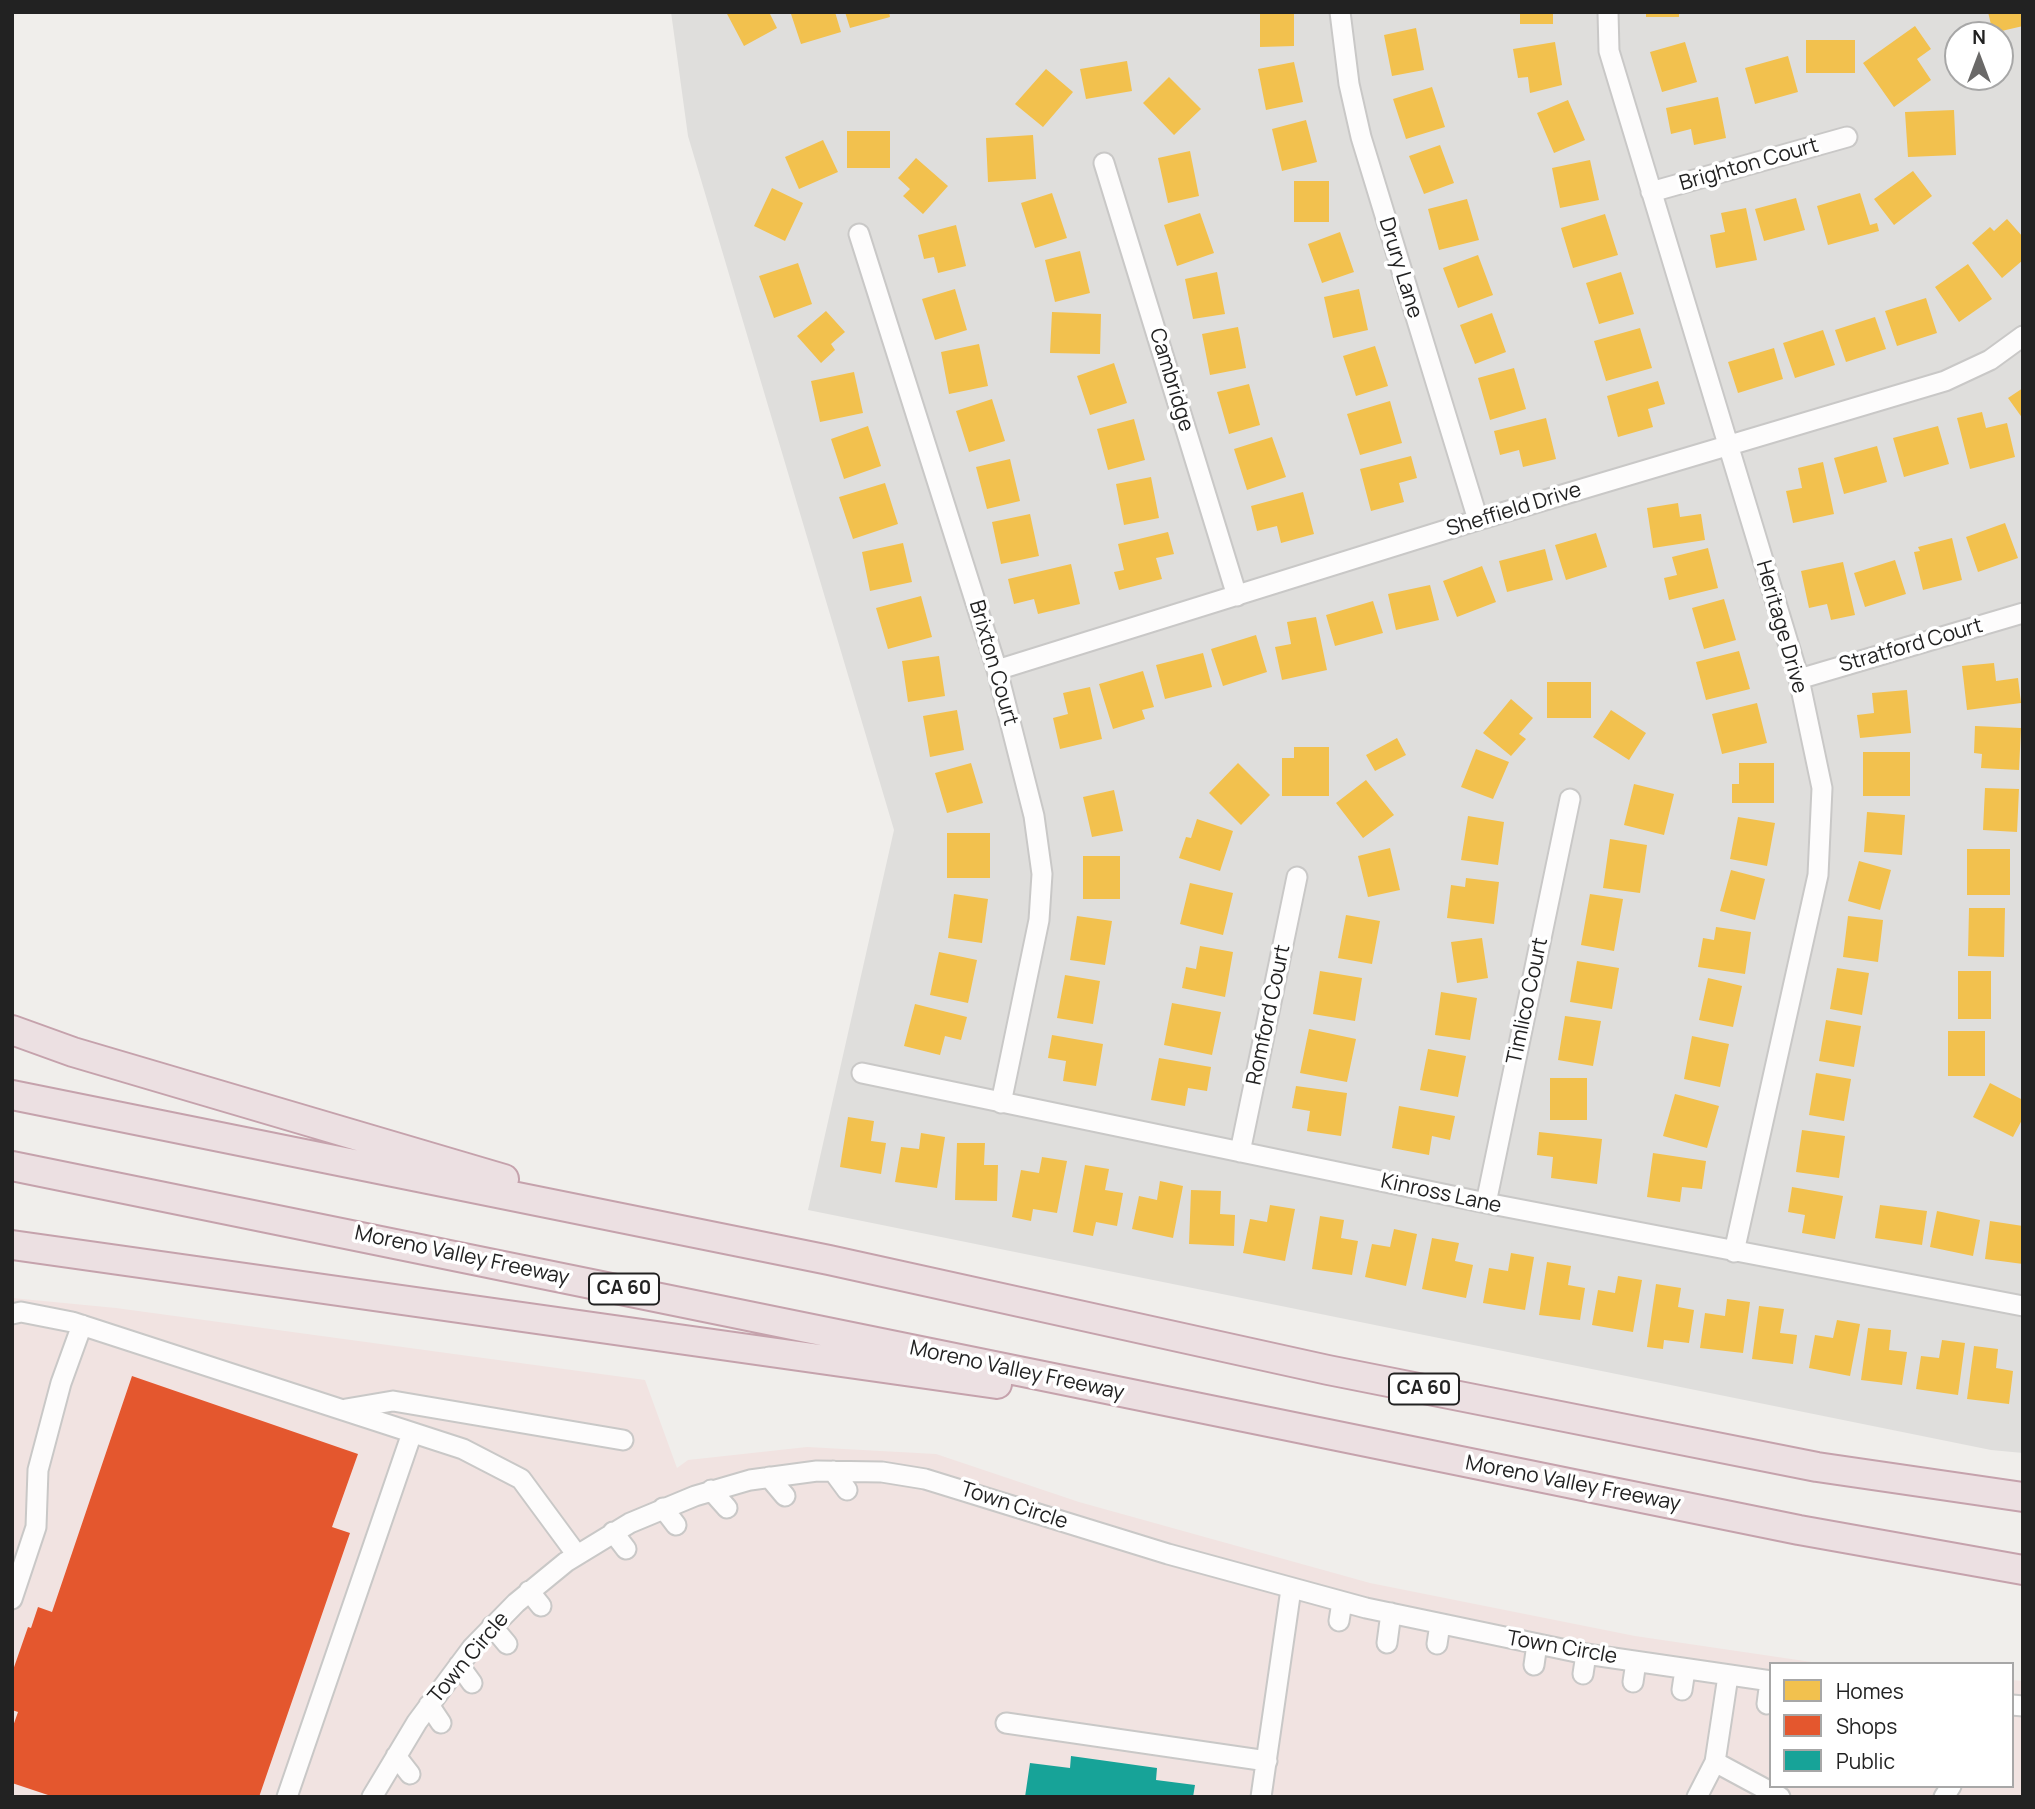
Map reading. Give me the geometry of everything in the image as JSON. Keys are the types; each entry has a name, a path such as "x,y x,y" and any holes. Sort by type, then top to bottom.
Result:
{"highway":[{"path":"12,1030 86,1056 528,1186 829,1260"},
{"name":"CA 60","path":"12,1095 829,1260 1355,1376 1817,1467 2023,1497"},
{"name":"Moreno Valley Freeway","path":"12,1166 1799,1530 2023,1570"},
{"path":"12,1245 1235,1416"}],"street":[{"name":"Drury Lane","path":"1340,12 1349,84 1361,137 1478,520"},
{"name":"Heritage Drive","path":"1608,12 1609,51 1799,679 1822,788 1818,875 1734,1252"},
{"name":"Brighton Court","path":"1651,192 1847,137"},
{"name":"Cambridge","path":"1104,163 1237,596"},
{"name":"Brixton Court","path":"859,234 997,670 1034,816 1042,874 1039,920 1001,1103"},
{"name":"Sheffield Drive","path":"997,670 1478,520 1728,448 1945,381 1990,360 2023,336"},
{"name":"Stratford Court","path":"1799,679 2023,612"},
{"name":"Timlico Court","path":"1486,1203 1570,799"},
{"name":"Romford Court","path":"1240,1152 1297,877"},
{"name":"Kinross Lane","path":"862,1073 1486,1203 2023,1306"},
{"path":"12,1314 21,1312 82,1325 463,1449 521,1479 577,1555"},
{"path":"12,1599 36,1527 38,1470 61,1383 82,1325"},
{"path":"342,1410 393,1401 623,1440"},
{"path":"287,1797 412,1433"},
{"path":"833,1471 847,1490"},
{"name":"Town Circle","path":"372,1797 429,1705 492,1626 535,1598 577,1555 613,1532 663,1508 711,1490 769,1477 833,1471 882,1472 938,1482 1108,1536 1291,1589 1391,1613 1438,1634 1488,1634 1586,1654 1769,1681"},
{"path":"769,1477 785,1496"},
{"path":"711,1490 727,1508"},
{"path":"663,1508 676,1525"},
{"path":"613,1532 626,1549"},
{"path":"1261,1797 1291,1589"},
{"path":"1339,1621 1342,1602"},
{"path":"1387,1643 1391,1613"},
{"path":"492,1626 507,1644"},
{"path":"1485,1654 1488,1634"},
{"path":"1534,1665 1537,1644"},
{"path":"1583,1674 1586,1654"},
{"path":"1633,1682 1636,1662"},
{"path":"459,1665 472,1683"},
{"path":"1682,1690 1685,1670"},
{"path":"1697,1797 1715,1762 1728,1676"},
{"path":"1766,1704 1769,1690"},
{"path":"429,1705 441,1723"},
{"path":"1006,1723 1267,1761"},
{"path":"396,1756 410,1774"},
{"path":"1715,1762 1780,1797"}],"shaded area":[{"path":"671,12 2023,12 2023,1453 1991,1450 808,1210 894,830 688,136"},
{"path":"12,1298 116,1308 645,1380 677,1468 688,1460 807,1447 936,1454 1079,1502 1370,1583 1635,1636 1811,1662 1769,1662 1769,1788 2014,1788 2014,1680 2023,1681 2023,1797 12,1797"}],"building: Homes":[{"path":"726,12 769,12 777,28 744,46"},
{"path":"835,12 841,32 801,44 791,14"},
{"path":"845,12 889,12 890,17 850,28"},
{"path":"1260,12 1294,12 1294,46 1260,47"},
{"path":"1520,12 1553,12 1553,24 1520,24"},
{"path":"1646,12 1679,12 1679,17 1646,17"},
{"path":"1988,12 2023,12 2023,26 2014,28 2014,21 1990,21"},
{"path":"1915,26 1931,49 1917,59 1931,80 1894,107 1863,63"},
{"path":"1416,28 1424,70 1392,76 1384,35"},
{"path":"1806,40 1855,40 1855,73 1806,73"},
{"path":"1555,42 1562,85 1530,93 1528,77 1518,78 1513,49"},
{"path":"1685,42 1697,82 1662,92 1650,52"},
{"path":"1788,56 1798,92 1755,104 1745,68"},
{"path":"1127,61 1132,91 1086,99 1080,69"},
{"path":"1294,62 1303,102 1266,110 1258,69"},
{"path":"1046,69 1073,92 1043,127 1015,104"},
{"path":"1169,77 1201,109 1174,135 1143,103"},
{"path":"1432,87 1445,127 1406,139 1393,99"},
{"path":"1718,97 1726,138 1694,145 1691,129 1671,134 1666,108"},
{"path":"1568,100 1585,140 1554,153 1537,113"},
{"path":"1954,110 1956,155 1908,157 1905,112"},
{"path":"1306,120 1317,162 1282,171 1272,129"},
{"path":"847,131 890,131 890,168 847,168"},
{"path":"1033,135 1036,179 988,182 986,138"},
{"path":"823,140 838,172 799,189 785,157"},
{"path":"1440,145 1454,183 1424,194 1409,156"},
{"path":"1190,151 1199,196 1168,203 1158,158"},
{"path":"916,158 948,186 923,214 903,196 910,189 898,178"},
{"path":"1590,160 1599,200 1560,208 1552,168"},
{"path":"1913,171 1932,196 1894,225 1874,199"},
{"path":"1294,181 1329,181 1329,222 1294,222"},
{"path":"772,188 803,203 785,241 754,226"},
{"path":"1052,193 1067,238 1035,248 1021,203"},
{"path":"1860,193 1870,225 1877,223 1879,231 1828,245 1817,206"},
{"path":"1796,198 1805,230 1764,241 1755,209"},
{"path":"1467,199 1479,240 1439,250 1428,209"},
{"path":"1746,208 1757,260 1716,268 1710,235 1725,232 1721,213"},
{"path":"1200,213 1214,253 1177,266 1164,225"},
{"path":"1605,214 1618,255 1573,268 1561,228"},
{"path":"2007,219 2023,237 2023,260 2002,278 1972,243 1990,227 1994,231"},
{"path":"956,225 966,266 938,273 934,257 924,259 918,235"},
{"path":"1340,232 1354,272 1322,283 1308,244"},
{"path":"1080,251 1090,293 1055,302 1045,260"},
{"path":"1478,255 1493,295 1458,308 1443,268"},
{"path":"798,263 812,304 774,318 759,276"},
{"path":"1968,264 1992,299 1959,322 1935,287"},
{"path":"1217,272 1225,314 1193,319 1185,279"},
{"path":"1621,272 1634,314 1599,324 1586,283"},
{"path":"955,289 967,330 935,340 922,299"},
{"path":"1359,289 1368,330 1333,338 1324,297"},
{"path":"1926,298 1937,333 1897,346 1885,311"},
{"path":"826,311 845,332 831,344 835,350 821,363 797,336"},
{"path":"1052,312 1101,314 1100,354 1050,353"},
{"path":"1492,313 1506,352 1475,364 1460,325"},
{"path":"1875,317 1886,349 1846,362 1835,330"},
{"path":"1238,327 1246,368 1210,375 1202,334"},
{"path":"1640,328 1652,368 1606,381 1594,341"},
{"path":"1823,330 1835,365 1795,378 1783,343"},
{"path":"979,344 988,386 949,394 941,352"},
{"path":"1375,346 1388,386 1356,396 1343,356"},
{"path":"1774,348 1783,379 1738,393 1728,362"},
{"path":"1114,363 1127,403 1090,415 1077,376"},
{"path":"1514,368 1526,409 1490,420 1478,378"},
{"path":"854,372 863,413 820,422 811,381"},
{"path":"1658,381 1665,404 1648,409 1653,427 1618,437 1607,396"},
{"path":"1249,384 1260,425 1229,434 1217,392"},
{"path":"2023,388 2023,419 2008,398"},
{"path":"992,399 1005,441 969,452 956,411"},
{"path":"1390,401 1402,443 1360,455 1347,414"},
{"path":"1982,412 1986,428 2007,423 2015,457 1970,469 1957,418"},
{"path":"1546,418 1556,459 1523,467 1519,450 1500,455 1494,431"},
{"path":"1134,419 1145,460 1108,470 1097,429"},
{"path":"868,426 881,466 844,479 831,439"},
{"path":"1938,426 1949,464 1904,477 1893,438"},
{"path":"1272,437 1286,477 1247,490 1234,449"},
{"path":"1877,446 1887,482 1844,494 1834,458"},
{"path":"1411,456 1417,478 1399,483 1404,502 1371,511 1360,469"},
{"path":"1010,459 1020,501 987,509 976,467"},
{"path":"1823,462 1834,514 1793,523 1786,491 1802,488 1798,468"},
{"path":"1151,477 1159,518 1124,525 1116,484"},
{"path":"885,483 898,524 853,539 839,497"},
{"path":"1303,492 1314,534 1281,543 1277,526 1257,531 1251,506"},
{"path":"1678,503 1680,517 1701,514 1705,540 1653,548 1647,508"},
{"path":"1030,514 1039,556 1001,564 992,522"},
{"path":"2005,523 2018,558 1978,572 1966,537"},
{"path":"1168,532 1174,554 1156,558 1162,579 1119,590 1114,572 1124,570 1118,544"},
{"path":"1596,533 1607,567 1566,580 1555,545"},
{"path":"1952,538 1962,580 1923,590 1914,552 1920,551 1918,547"},
{"path":"903,543 912,582 870,591 862,552"},
{"path":"1708,548 1718,588 1669,600 1664,578 1677,575 1672,557"},
{"path":"1545,549 1553,580 1507,592 1499,561"},
{"path":"1895,560 1906,594 1865,607 1854,573"},
{"path":"1843,562 1855,615 1831,620 1827,604 1809,608 1801,571"},
{"path":"1071,564 1080,604 1038,614 1034,599 1014,604 1008,579"},
{"path":"1482,566 1496,602 1457,617 1443,581"},
{"path":"1430,585 1439,620 1396,630 1388,594"},
{"path":"921,596 932,637 888,649 876,608"},
{"path":"1724,599 1736,640 1704,649 1692,608"},
{"path":"1373,601 1383,633 1335,646 1326,615"},
{"path":"1316,617 1327,670 1282,680 1275,647 1291,644 1287,622"},
{"path":"1256,635 1267,672 1223,686 1211,649"},
{"path":"1739,651 1750,689 1706,700 1696,662"},
{"path":"1203,653 1212,687 1165,699 1156,665"},
{"path":"939,656 945,696 908,702 902,661"},
{"path":"1994,663 1996,681 2018,678 2021,703 1967,710 1962,666"},
{"path":"1143,671 1154,707 1142,710 1145,719 1113,729 1099,684"},
{"path":"1547,682 1591,682 1591,718 1547,718"},
{"path":"1090,687 1102,739 1060,749 1053,718 1068,714 1063,693"},
{"path":"1907,690 1911,733 1860,738 1857,715 1874,713 1872,693"},
{"path":"1511,699 1533,718 1519,734 1526,739 1511,756 1483,733"},
{"path":"1757,703 1767,743 1722,754 1712,714"},
{"path":"957,710 964,750 930,757 923,716"},
{"path":"1611,710 1646,733 1629,760 1593,737"},
{"path":"1975,726 2021,728 2019,770 1981,768 1982,754 1974,753"},
{"path":"1397,738 1406,755 1375,771 1366,755"},
{"path":"1294,747 1329,747 1329,796 1282,796 1282,758 1294,758"},
{"path":"1476,749 1509,762 1493,799 1461,787"},
{"path":"1863,752 1910,752 1910,796 1863,796"},
{"path":"971,763 983,803 947,813 935,773"},
{"path":"1238,763 1270,795 1241,825 1209,793"},
{"path":"1739,763 1774,763 1774,803 1732,803 1732,784 1739,784"},
{"path":"1366,780 1394,815 1363,838 1336,803"},
{"path":"1634,784 1674,794 1664,835 1624,825"},
{"path":"1985,788 2019,789 2017,832 1983,830"},
{"path":"1114,790 1123,831 1092,837 1083,797"},
{"path":"1867,812 1905,815 1902,855 1864,852"},
{"path":"1468,816 1504,822 1498,865 1461,860"},
{"path":"1738,817 1775,823 1767,866 1730,859"},
{"path":"1197,819 1233,831 1220,871 1179,858 1186,837 1191,838"},
{"path":"947,833 990,833 990,878 947,878"},
{"path":"1610,839 1647,845 1640,893 1603,888"},
{"path":"1390,848 1400,890 1368,897 1358,856"},
{"path":"1967,849 2010,849 2010,895 1967,895"},
{"path":"1083,856 1120,856 1120,899 1083,899"},
{"path":"1859,861 1891,870 1880,910 1848,901"},
{"path":"1731,870 1765,879 1755,920 1720,911"},
{"path":"1466,878 1499,882 1494,924 1447,918 1451,885 1465,887"},
{"path":"1190,883 1233,893 1223,935 1180,924"},
{"path":"954,894 988,899 982,943 948,938"},
{"path":"1590,894 1623,899 1614,951 1581,945"},
{"path":"1969,908 2005,908 2004,957 1968,956"},
{"path":"1346,915 1380,921 1372,964 1338,958"},
{"path":"1077,916 1112,921 1105,965 1070,960"},
{"path":"1848,916 1883,920 1878,962 1843,957"},
{"path":"1716,927 1751,932 1745,974 1698,967 1703,938 1714,940"},
{"path":"1482,938 1488,978 1457,983 1451,942"},
{"path":"1200,946 1233,952 1225,997 1182,988 1186,967 1196,969"},
{"path":"939,952 977,960 968,1003 930,995"},
{"path":"1577,961 1619,968 1612,1009 1570,1002"},
{"path":"1837,968 1869,973 1862,1015 1830,1009"},
{"path":"1320,971 1362,978 1355,1021 1313,1014"},
{"path":"1958,971 1991,971 1991,1019 1958,1019"},
{"path":"1065,975 1100,981 1093,1024 1057,1018"},
{"path":"1708,978 1742,986 1733,1027 1699,1020"},
{"path":"1441,992 1477,998 1470,1040 1435,1035"},
{"path":"1172,1003 1221,1012 1212,1055 1164,1045"},
{"path":"915,1004 967,1017 961,1040 945,1036 940,1055 904,1046"},
{"path":"1565,1016 1601,1021 1593,1066 1558,1060"},
{"path":"1826,1020 1861,1026 1854,1067 1819,1061"},
{"path":"1309,1029 1356,1039 1347,1082 1300,1073"},
{"path":"1948,1031 1985,1031 1985,1076 1948,1076"},
{"path":"1052,1035 1103,1044 1096,1086 1063,1081 1066,1061 1048,1058"},
{"path":"1692,1036 1729,1044 1720,1087 1684,1079"},
{"path":"1428,1049 1466,1056 1458,1097 1420,1090"},
{"path":"1159,1058 1211,1067 1207,1091 1188,1088 1185,1106 1151,1100"},
{"path":"1816,1073 1851,1079 1844,1121 1809,1115"},
{"path":"1550,1078 1587,1078 1587,1120 1550,1120"},
{"path":"1990,1083 2023,1100 2023,1118 2013,1137 1973,1117"},
{"path":"1296,1086 1347,1093 1341,1136 1307,1131 1310,1111 1292,1108"},
{"path":"1675,1094 1719,1106 1707,1148 1663,1136"},
{"path":"1399,1106 1455,1116 1450,1140 1432,1136 1429,1155 1392,1148"},
{"path":"848,1117 874,1121 871,1141 886,1143 881,1174 840,1167"},
{"path":"1802,1130 1845,1136 1839,1178 1796,1172"},
{"path":"1539,1132 1602,1139 1597,1184 1551,1178 1553,1157 1537,1155"},
{"path":"921,1133 945,1137 937,1188 895,1182 901,1147 919,1149"},
{"path":"957,1143 985,1143 984,1165 998,1165 997,1201 955,1200"},
{"path":"1653,1153 1706,1161 1702,1189 1682,1187 1680,1202 1647,1197"},
{"path":"1042,1157 1067,1161 1057,1213 1033,1209 1031,1221 1012,1217 1021,1170 1039,1173"},
{"path":"1085,1165 1109,1169 1105,1190 1123,1193 1117,1226 1096,1222 1093,1236 1073,1232"},
{"path":"1160,1181 1183,1186 1173,1238 1132,1229 1139,1196 1157,1200"},
{"path":"1792,1187 1843,1196 1835,1239 1802,1233 1805,1215 1788,1212"},
{"path":"1191,1190 1221,1191 1220,1214 1235,1215 1234,1246 1189,1244"},
{"path":"1270,1205 1295,1209 1285,1261 1243,1253 1250,1219 1267,1222"},
{"path":"1880,1205 1927,1211 1922,1245 1875,1238"},
{"path":"1937,1211 1980,1220 1973,1256 1930,1247"},
{"path":"1320,1216 1344,1220 1341,1238 1358,1241 1352,1275 1312,1269"},
{"path":"1990,1221 2023,1226 2023,1264 1985,1259"},
{"path":"1394,1229 1417,1234 1406,1286 1365,1277 1372,1244 1390,1247"},
{"path":"1432,1238 1459,1243 1455,1261 1473,1265 1466,1298 1422,1289"},
{"path":"1511,1253 1534,1257 1525,1310 1483,1303 1489,1268 1508,1271"},
{"path":"1547,1262 1571,1266 1568,1285 1585,1288 1580,1320 1539,1315"},
{"path":"1618,1276 1642,1280 1633,1332 1592,1325 1598,1290 1615,1293"},
{"path":"1656,1284 1681,1288 1678,1307 1694,1310 1689,1343 1664,1340 1663,1349 1647,1347"},
{"path":"1727,1299 1750,1302 1743,1353 1700,1348 1705,1313 1725,1316"},
{"path":"1759,1306 1784,1309 1780,1333 1797,1335 1793,1364 1752,1359"},
{"path":"1837,1320 1860,1324 1850,1376 1809,1368 1815,1335 1833,1338"},
{"path":"1868,1328 1891,1330 1889,1350 1907,1352 1902,1385 1861,1380"},
{"path":"1942,1340 1965,1343 1958,1395 1916,1389 1921,1356 1939,1358"},
{"path":"1974,1346 1998,1349 1996,1368 2013,1371 2009,1404 1967,1399"}],"building: Shops":[{"path":"132,1376 358,1454 332,1527 350,1533 259,1797 54,1797 12,1783 12,1729 18,1712 12,1710 12,1673 38,1607 52,1612"}],"building: Public":[{"path":"1071,1756 1157,1768 1156,1780 1195,1785 1193,1797 1025,1797 1030,1763 1070,1768"}]}
